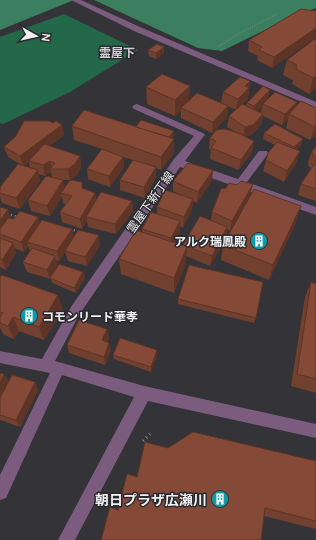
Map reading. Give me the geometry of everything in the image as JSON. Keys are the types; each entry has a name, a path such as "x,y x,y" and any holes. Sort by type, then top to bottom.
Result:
{"street":[{"path":"75,0 137,29 316,106"},
{"path":"137,107 200,135 178,162"},
{"path":"240,184 263,153"},
{"name":"霊屋下新丁線","path":"0,492 75,311 178,162 316,211"},
{"path":"0,356 52,367 144,393 316,431"},
{"path":"66,540 129,424 144,393"}],"path":[{"path":"203,58 236,35 277,14"},
{"path":"0,212 23,218"},
{"path":"68,229 84,232"}],"green space":[{"path":"0,0 74,0 0,30"},
{"path":"94,0 316,0 316,8 293,16 222,51 198,48"},
{"path":"64,14 138,50 70,92 3,124 0,123 0,37"}],"building":[{"path":"301,9 316,10 316,28 274,57 259,50 262,47 249,40"},
{"path":"316,38 316,76 313,78 296,69 297,65 287,60"},
{"path":"157,44 164,47 156,53 148,50"},
{"path":"162,74 190,86 175,100 146,87"},
{"path":"240,77 250,81 245,86 249,88 238,99 223,92"},
{"path":"263,86 270,90 254,106 247,103"},
{"path":"275,92 297,102 285,114 263,104"},
{"path":"197,93 228,106 213,122 181,108"},
{"path":"301,101 316,108 315,127 289,114"},
{"path":"242,104 263,114 253,125 245,127 229,116"},
{"path":"84,110 174,139 161,157 72,126"},
{"path":"141,120 174,131 169,137 136,127"},
{"path":"24,121 49,121 53,123 56,121 62,125 20,156 4,147 16,136"},
{"path":"275,124 303,139 294,147 264,133"},
{"path":"225,129 238,133 254,141 241,160 211,148 216,141 210,138 216,130"},
{"path":"277,142 300,151 287,171 266,160 268,153"},
{"path":"44,144 80,156 75,164 68,169 50,169 55,163 50,161 43,165 29,161"},
{"path":"316,147 316,158 313,156 312,151"},
{"path":"102,149 123,157 109,176 87,169"},
{"path":"133,160 156,167 144,187 120,180"},
{"path":"188,163 213,170 198,192 173,181"},
{"path":"316,163 316,189 301,184"},
{"path":"18,164 38,170 16,198 0,193 1,186"},
{"path":"46,176 63,180 47,206 28,200"},
{"path":"70,180 82,182 82,188 95,193 80,219 60,212 72,196 61,193"},
{"path":"241,181 253,184 232,221 212,212 221,189 226,188 229,183 237,185"},
{"name":"アルク瑞鳳殿","path":"254,189 301,206 273,265 223,245"},
{"path":"165,190 193,199 184,217 157,207"},
{"path":"101,192 132,201 115,224 86,217"},
{"path":"0,207 8,209 0,221"},
{"path":"20,211 38,217 21,242 0,234 0,229 8,218 14,219"},
{"path":"151,212 180,221 171,238 142,229"},
{"path":"200,216 227,227 212,256 183,245"},
{"path":"42,220 72,229 57,251 27,242"},
{"path":"78,230 99,235 85,257 65,251"},
{"path":"136,230 187,247 174,278 119,259"},
{"path":"0,238 13,243 2,260 0,259"},
{"path":"32,248 55,256 47,270 23,262"},
{"path":"59,264 83,272 74,288 50,278"},
{"path":"189,265 263,282 256,318 178,299"},
{"name":"コモンリード華孝","path":"2,275 58,295 39,327 13,317 8,326 0,323 0,317 3,313 0,312 0,277"},
{"path":"311,282 316,284 316,379 297,374"},
{"path":"79,320 107,329 102,340 109,343 104,357 67,345"},
{"path":"120,338 157,350 151,367 113,355"},
{"path":"0,373 4,374 0,384"},
{"path":"12,375 35,382 16,420 0,415 0,398"},
{"name":"朝日プラザ広瀬川","path":"193,432 316,461 316,521 265,508 261,540 101,540 110,507 118,510 127,474 137,477 145,442 168,448"}],"place":[{"name":"アルク瑞鳳殿","path":"259,241"},
{"name":"コモンリード華孝","path":"29,316"},
{"name":"朝日プラザ広瀬川","path":"220,499"}],"district":[{"name":"霊屋下","path":"117,52"}]}
